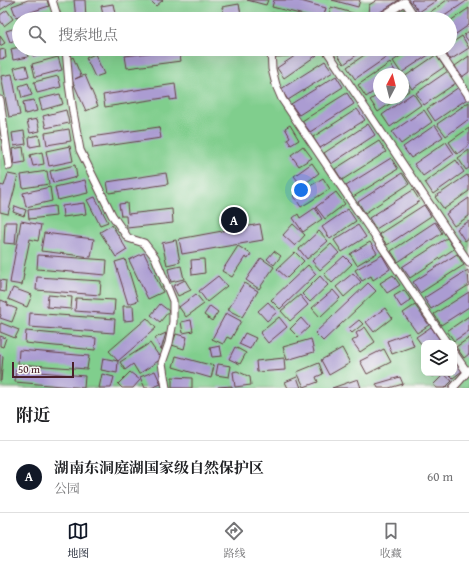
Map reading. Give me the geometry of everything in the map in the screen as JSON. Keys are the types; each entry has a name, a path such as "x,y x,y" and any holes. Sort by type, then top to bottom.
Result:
{"street":[{"path":"52,0 56,12"},
{"path":"389,12 405,2 411,12"},
{"path":"67,56 69,84 80,150 112,215 128,238 144,243 155,257 173,301 173,322 170,343 162,363 166,388"},
{"path":"271,56 272,69 276,85 282,99 445,340"},
{"path":"332,56 469,263"},
{"path":"442,56 469,96"},
{"path":"0,100 9,166"},
{"path":"453,388 468,371 457,357"}],"green space":[{"path":"0,0 469,0 469,388 0,388"}],"building":[{"path":"0,0 16,0 0,10"},
{"path":"28,0 47,0 49,6 31,12 14,12 12,6"},
{"path":"74,0 85,0 86,12 75,12"},
{"path":"150,0 163,0 156,6"},
{"path":"247,0 268,0 266,5"},
{"path":"274,0 297,0 326,8 325,12 292,12 272,7"},
{"path":"332,0 360,0 358,7"},
{"path":"377,0 399,0 380,12 368,12 369,5"},
{"path":"437,0 419,12 411,1"},
{"path":"447,0 468,0 450,12 430,12"},
{"path":"113,4 115,12 102,12 101,6"},
{"path":"239,4 241,12 223,12 222,7"},
{"path":"331,7 349,12 330,12"},
{"path":"402,8 405,12 396,12"},
{"path":"469,8 469,25 457,33 457,16"},
{"path":"7,10 12,20 4,26 0,20 0,15"},
{"path":"12,29 12,41 10,42 6,31"},
{"path":"469,31 469,42 464,35"},
{"path":"0,36 5,43 0,46"},
{"path":"462,36 469,48 457,56 457,39"},
{"path":"5,49 6,58 0,59 0,50"},
{"path":"12,56 28,57 13,60"},
{"path":"96,56 104,74 95,77 86,58"},
{"path":"125,56 180,56 181,61 127,68"},
{"path":"295,56 316,56 284,78 277,68"},
{"path":"339,56 355,56 344,64"},
{"path":"363,56 387,57 355,79 347,67"},
{"path":"400,56 427,56 409,68 398,68 393,61"},
{"path":"437,56 444,67 412,89 409,84 409,74"},
{"path":"448,56 456,56 450,60"},
{"path":"469,56 469,72 462,77 455,66"},
{"path":"58,57 62,70 35,77 32,64"},
{"path":"73,57 81,76 75,79 85,75 98,106 86,111 72,80 70,59"},
{"path":"325,61 333,72 288,100 281,89"},
{"path":"390,63 393,68 383,68"},
{"path":"26,65 29,76 17,79 14,68"},
{"path":"448,71 456,83 424,105 416,93"},
{"path":"12,74 20,115 9,117 1,76"},
{"path":"373,75 373,92 366,97 358,85"},
{"path":"58,76 61,87 37,93 34,82"},
{"path":"336,76 343,87 299,115 291,104"},
{"path":"28,83 32,95 22,98 19,86"},
{"path":"175,84 177,99 170,100 170,97 105,107 103,95"},
{"path":"459,87 467,99 435,121 427,109"},
{"path":"347,93 354,104 310,132 302,121"},
{"path":"413,93 421,105 390,127 382,115 398,104 409,104 409,96"},
{"path":"60,94 63,104 42,110 39,99"},
{"path":"373,98 373,104 389,104 378,112 370,100"},
{"path":"34,100 37,111 25,114 23,102"},
{"path":"469,102 469,119 446,136 437,124"},
{"path":"357,109 365,120 320,148 313,137"},
{"path":"66,110 69,123 46,128 43,116"},
{"path":"424,110 432,122 401,144 392,132"},
{"path":"37,119 40,131 30,133 27,121"},
{"path":"368,124 375,135 331,164 324,153"},
{"path":"290,125 299,140 291,145 287,139 290,137 285,128"},
{"path":"435,125 443,137 411,158 403,147"},
{"path":"159,127 161,138 93,148 91,137"},
{"path":"469,128 469,145 457,154 449,142"},
{"path":"69,129 71,141 47,145 45,133"},
{"path":"24,131 26,144 14,146 12,133"},
{"path":"39,135 41,145 30,147 29,137"},
{"path":"379,141 386,152 342,180 335,169"},
{"path":"446,142 454,154 423,176 414,164"},
{"path":"70,146 73,161 49,166 46,151"},
{"path":"303,146 312,158 299,166 291,155"},
{"path":"23,147 25,162 14,164 12,149"},
{"path":"469,150 469,168 466,170 458,158"},
{"path":"42,152 44,164 33,166 30,155"},
{"path":"391,158 398,169 353,197 346,186"},
{"path":"456,160 464,172 433,194 425,182"},
{"path":"312,163 319,173 302,186 294,176"},
{"path":"75,165 77,177 53,183 50,171"},
{"path":"47,171 49,184 23,188 21,175"},
{"path":"166,173 168,184 109,193 107,182"},
{"path":"402,173 409,184 365,213 358,202"},
{"path":"8,174 18,176 8,214 0,212 0,185 4,186"},
{"path":"467,175 469,178 469,191 444,209 435,197"},
{"path":"323,178 330,189 301,207 294,196"},
{"path":"85,180 88,193 58,200 55,187"},
{"path":"50,187 52,201 26,207 23,193"},
{"path":"413,190 420,201 376,229 369,218"},
{"path":"336,192 345,204 325,219 316,207"},
{"path":"95,197 108,222 100,225 87,200"},
{"path":"469,198 469,216 454,226 446,214"},
{"path":"84,203 86,214 63,217 62,206"},
{"path":"127,203 128,214 172,209 173,223 127,228 126,216 121,216 119,204"},
{"path":"424,205 431,216 387,245 379,234"},
{"path":"15,206 26,210 24,216 13,212"},
{"path":"55,206 56,216 29,219 28,210"},
{"path":"315,208 322,219 303,232 293,218 298,214 300,218"},
{"path":"348,209 356,221 330,239 322,227"},
{"path":"21,221 41,225 38,241 30,239 22,285 10,283"},
{"path":"469,221 469,238 465,241 457,229"},
{"path":"5,222 17,222 15,244 4,243"},
{"path":"435,222 442,233 398,262 391,251"},
{"path":"260,224 263,240 182,254 179,239"},
{"path":"293,224 305,235 295,246 283,235"},
{"path":"112,225 127,250 116,257 100,232"},
{"path":"358,225 366,237 342,252 334,240"},
{"path":"319,231 328,241 307,259 299,249"},
{"path":"44,233 94,239 91,257 41,251"},
{"path":"447,238 454,249 410,278 402,267"},
{"path":"176,240 180,262 167,265 162,243"},
{"path":"370,242 377,253 357,265 350,254"},
{"path":"331,244 339,253 320,270 312,261"},
{"path":"238,246 251,254 248,259 245,257 232,277 222,271"},
{"path":"274,251 281,256 274,265 267,259"},
{"path":"295,252 304,261 287,278 277,269"},
{"path":"144,253 163,292 148,299 129,260"},
{"path":"457,254 464,265 420,293 413,282"},
{"path":"38,255 107,260 106,275 37,269"},
{"path":"382,255 390,269 373,280 371,276 362,281 355,270"},
{"path":"344,256 352,264 332,283 324,274"},
{"path":"261,258 274,267 259,289 246,280"},
{"path":"125,259 138,301 128,304 115,262"},
{"path":"204,259 205,273 192,275 191,260"},
{"path":"308,265 316,274 280,309 271,300"},
{"path":"181,266 184,279 171,282 168,269"},
{"path":"468,270 469,285 431,309 424,298"},
{"path":"353,273 361,282 344,297 336,287"},
{"path":"393,275 400,285 387,293 380,283"},
{"path":"218,276 227,286 207,302 199,291"},
{"path":"320,276 328,285 310,302 302,294"},
{"path":"37,277 101,281 100,295 36,290"},
{"path":"0,280 6,281 5,292 0,291"},
{"path":"185,280 191,290 178,296 173,286"},
{"path":"244,283 258,291 242,317 228,310"},
{"path":"368,283 376,291 323,341 315,333"},
{"path":"13,288 32,295 27,307 8,299"},
{"path":"333,290 340,298 320,317 312,308"},
{"path":"404,290 411,300 401,307 394,296"},
{"path":"469,292 469,307 441,325 434,314"},
{"path":"196,294 204,304 186,317 179,307"},
{"path":"48,295 72,297 71,309 47,307"},
{"path":"300,295 308,305 290,321 281,311"},
{"path":"76,298 115,300 114,314 75,311"},
{"path":"1,300 8,303 7,305 17,309 12,322 0,318"},
{"path":"268,302 277,312 267,321 258,311"},
{"path":"160,304 169,311 160,322 151,315"},
{"path":"415,305 429,325 417,333 403,313"},
{"path":"123,306 133,306 134,320 124,321"},
{"path":"210,306 218,312 212,321 204,315"},
{"path":"385,308 392,318 374,332 366,322"},
{"path":"30,313 115,319 114,333 29,327"},
{"path":"226,313 241,321 231,339 227,337 223,344 212,339"},
{"path":"469,316 469,331 453,340 447,331"},
{"path":"279,317 287,327 268,343 260,333"},
{"path":"147,318 156,328 118,361 109,351"},
{"path":"301,318 309,327 298,337 290,329"},
{"path":"191,320 193,331 183,333 181,322"},
{"path":"359,320 363,324 352,333 348,329"},
{"path":"1,323 19,330 15,338 0,332"},
{"path":"365,327 375,342 360,352 352,341 358,337 356,333"},
{"path":"431,327 440,340 421,340 421,344 416,337"},
{"path":"26,331 96,338 95,350 25,343"},
{"path":"166,333 161,350 155,338"},
{"path":"245,333 256,338 250,349 239,344"},
{"path":"409,333 414,346 392,354 387,341"},
{"path":"176,334 187,337 184,349 172,345"},
{"path":"0,336 6,338 3,347 0,346"},
{"path":"469,338 469,354 464,358 457,346"},
{"path":"311,339 314,352 287,360 283,347"},
{"path":"150,343 161,359 139,374 133,364 125,370 120,362"},
{"path":"220,346 222,356 212,357 210,348"},
{"path":"235,347 246,353 240,364 229,359"},
{"path":"342,348 350,363 329,375 321,360"},
{"path":"384,349 391,362 367,374 360,361"},
{"path":"19,350 89,356 87,369 18,364"},
{"path":"0,355 3,356 1,381 0,381"},
{"path":"176,356 214,366 211,378 173,367"},
{"path":"103,358 118,361 117,373 101,370"},
{"path":"284,358 285,370 257,372 256,361"},
{"path":"319,363 323,374 316,377 318,382 304,387 297,372"},
{"path":"218,364 231,366 229,377 216,375"},
{"path":"457,364 462,371 457,375"},
{"path":"16,370 85,376 84,388 15,382"},
{"path":"155,371 161,384 151,388 145,388 140,377"},
{"path":"237,371 250,377 251,385 235,387 233,372"},
{"path":"130,372 140,380 133,388 122,388 118,384"},
{"path":"102,374 114,377 111,388 99,388"},
{"path":"442,376 446,376 452,381 445,388 437,388 433,385"},
{"path":"172,377 192,378 192,388 172,388"},
{"path":"297,377 301,388 288,388 285,382"},
{"path":"400,377 403,384 389,388 378,388 376,384"},
{"path":"358,379 361,388 332,388"},
{"path":"232,386 232,388 218,388 218,387"}],"place":[{"name":"湖南东洞庭湖国家级自然保护区","path":"234,220"}]}
